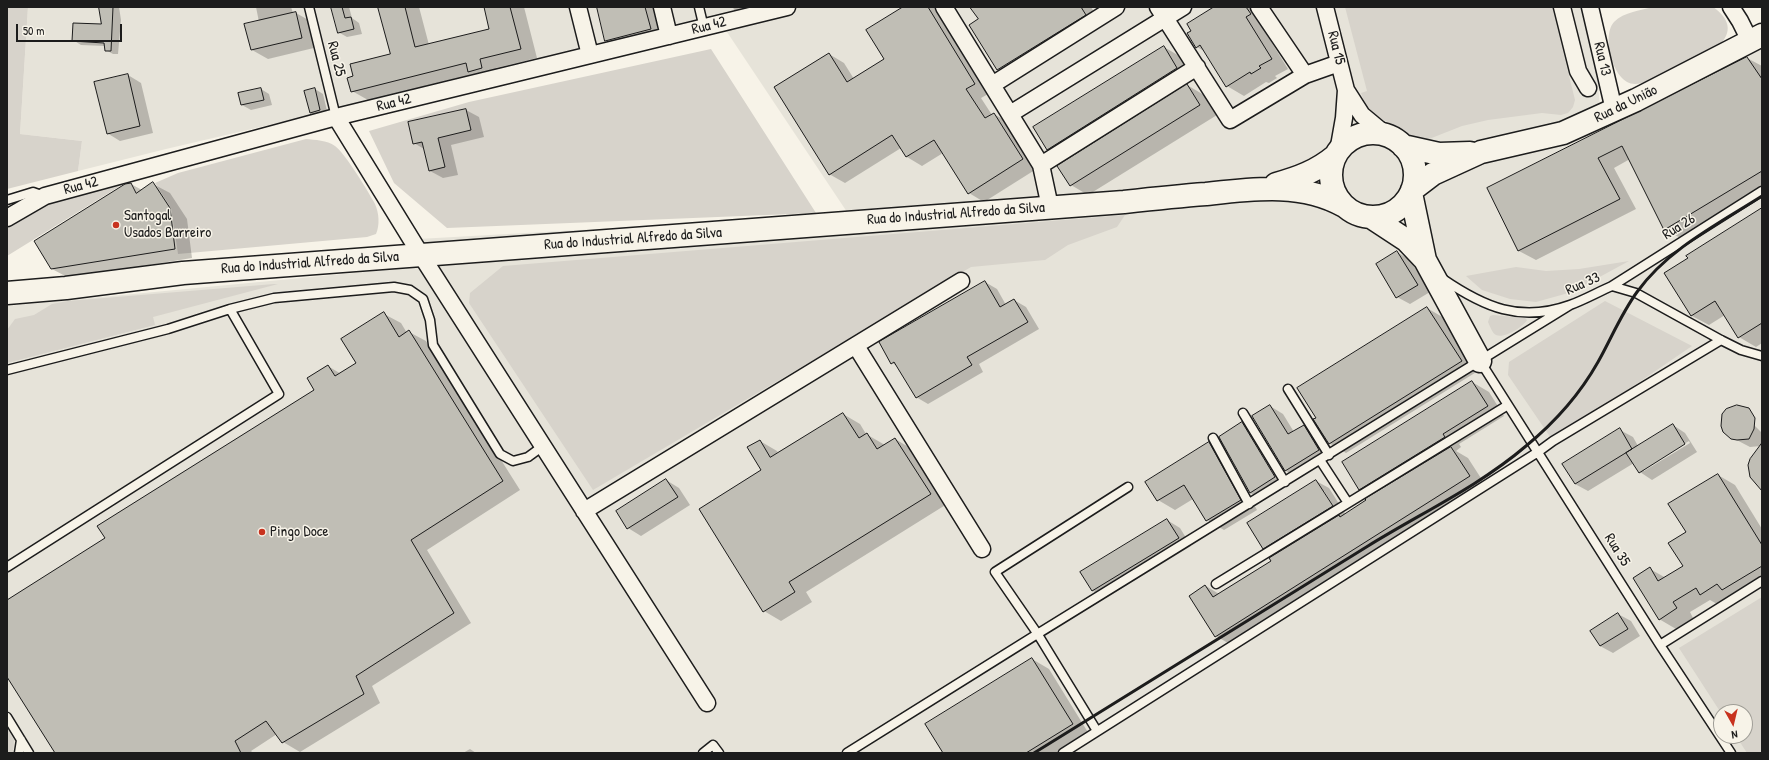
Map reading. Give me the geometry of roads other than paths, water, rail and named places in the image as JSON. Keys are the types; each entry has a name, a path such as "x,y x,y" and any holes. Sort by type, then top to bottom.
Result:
{"street":[{"path":"578,7 590,55"},
{"path":"662,7 669,36"},
{"name":"Rua 42","path":"7,218 45,196 336,117 787,7"},
{"path":"944,7 1041,165 1050,207"},
{"path":"992,85 1116,7"},
{"path":"1010,114 1162,12 1183,7"},
{"path":"1259,7 1305,75"},
{"name":"Rua 15","path":"1326,7 1346,90 1362,115 1395,141"},
{"path":"1562,7 1578,71 1588,88"},
{"path":"1731,7 1740,21 1756,38"},
{"name":"Rua 13","path":"1595,8 1614,110"},
{"path":"1162,12 1230,120 1305,75 1339,63"},
{"name":"Rua da União","path":"1395,141 1439,154 1482,152 1563,133 1614,110 1756,38"},
{"path":"1041,165 1197,67"},
{"name":"Rua 15","path":"1336,154 1344,118 1346,90"},
{"path":"336,117 421,255 707,703"},
{"path":"1377,133 1395,141 1410,154 1414,167 1415,176 1411,191 1404,203 1395,211 1383,216 1371,217 1357,214 1344,206 1335,194 1331,181 1331,168 1336,154 1342,146 1352,138 1364,134 1377,133"},
{"name":"Rua da União","path":"1411,191 1433,174 1482,152"},
{"name":"Rua do Industrial Alfredo da Silva","path":"1259,188 1308,174 1322,166 1336,154"},
{"name":"Rua do Industrial Alfredo da Silva","path":"7,293 66,288 183,273 1050,207 1259,188 1299,190 1332,199 1344,206"},
{"path":"1411,191 1429,266 1480,361"},
{"path":"1371,217 1401,236 1429,266"},
{"path":"584,511 961,282"},
{"path":"856,346 982,549"}],"lane":[{"name":"Rua 25","path":"309,7 336,117"},
{"path":"698,7 704,28"},
{"name":"Rua 26","path":"1612,286 1762,191"},
{"path":"7,200 33,192 45,196"},
{"name":"Rua 33","path":"1429,266 1463,293 1493,307 1511,311 1530,312 1549,310 1570,305 1612,286 1636,293 1721,340 1741,350 1762,356"},
{"path":"7,370 168,329 230,309 274,298 394,286 410,290 423,299 430,320 433,345 500,454 513,461 528,457 543,446"},
{"path":"847,753 1038,633 1329,455 1570,305"},
{"path":"7,567 279,394 230,309"},
{"path":"1063,753 1538,452 1553,441 1721,340"},
{"name":"Rua 35","path":"1480,361 1660,645 1731,753"},
{"path":"1288,389 1329,455"},
{"path":"1216,584 1508,405"},
{"path":"1243,413 1285,482"},
{"path":"1213,438 1249,504"},
{"path":"1320,460 1348,503"},
{"path":"1097,731 1038,633 994,572 1128,487"},
{"path":"1660,645 1762,581"},
{"path":"7,717 29,753"},
{"path":"19,753 21,740"},
{"path":"703,753 713,745 719,753"}],"railway":[{"path":"1034,753 1368,546 1469,487 1508,461 1547,428 1575,397 1598,362 1631,300 1649,277 1663,263 1695,238 1762,196"}],"place":[{"name":"Santogal Usados Barreiro","path":"116,225"},
{"name":"Pingo Doce","path":"262,532"}]}
